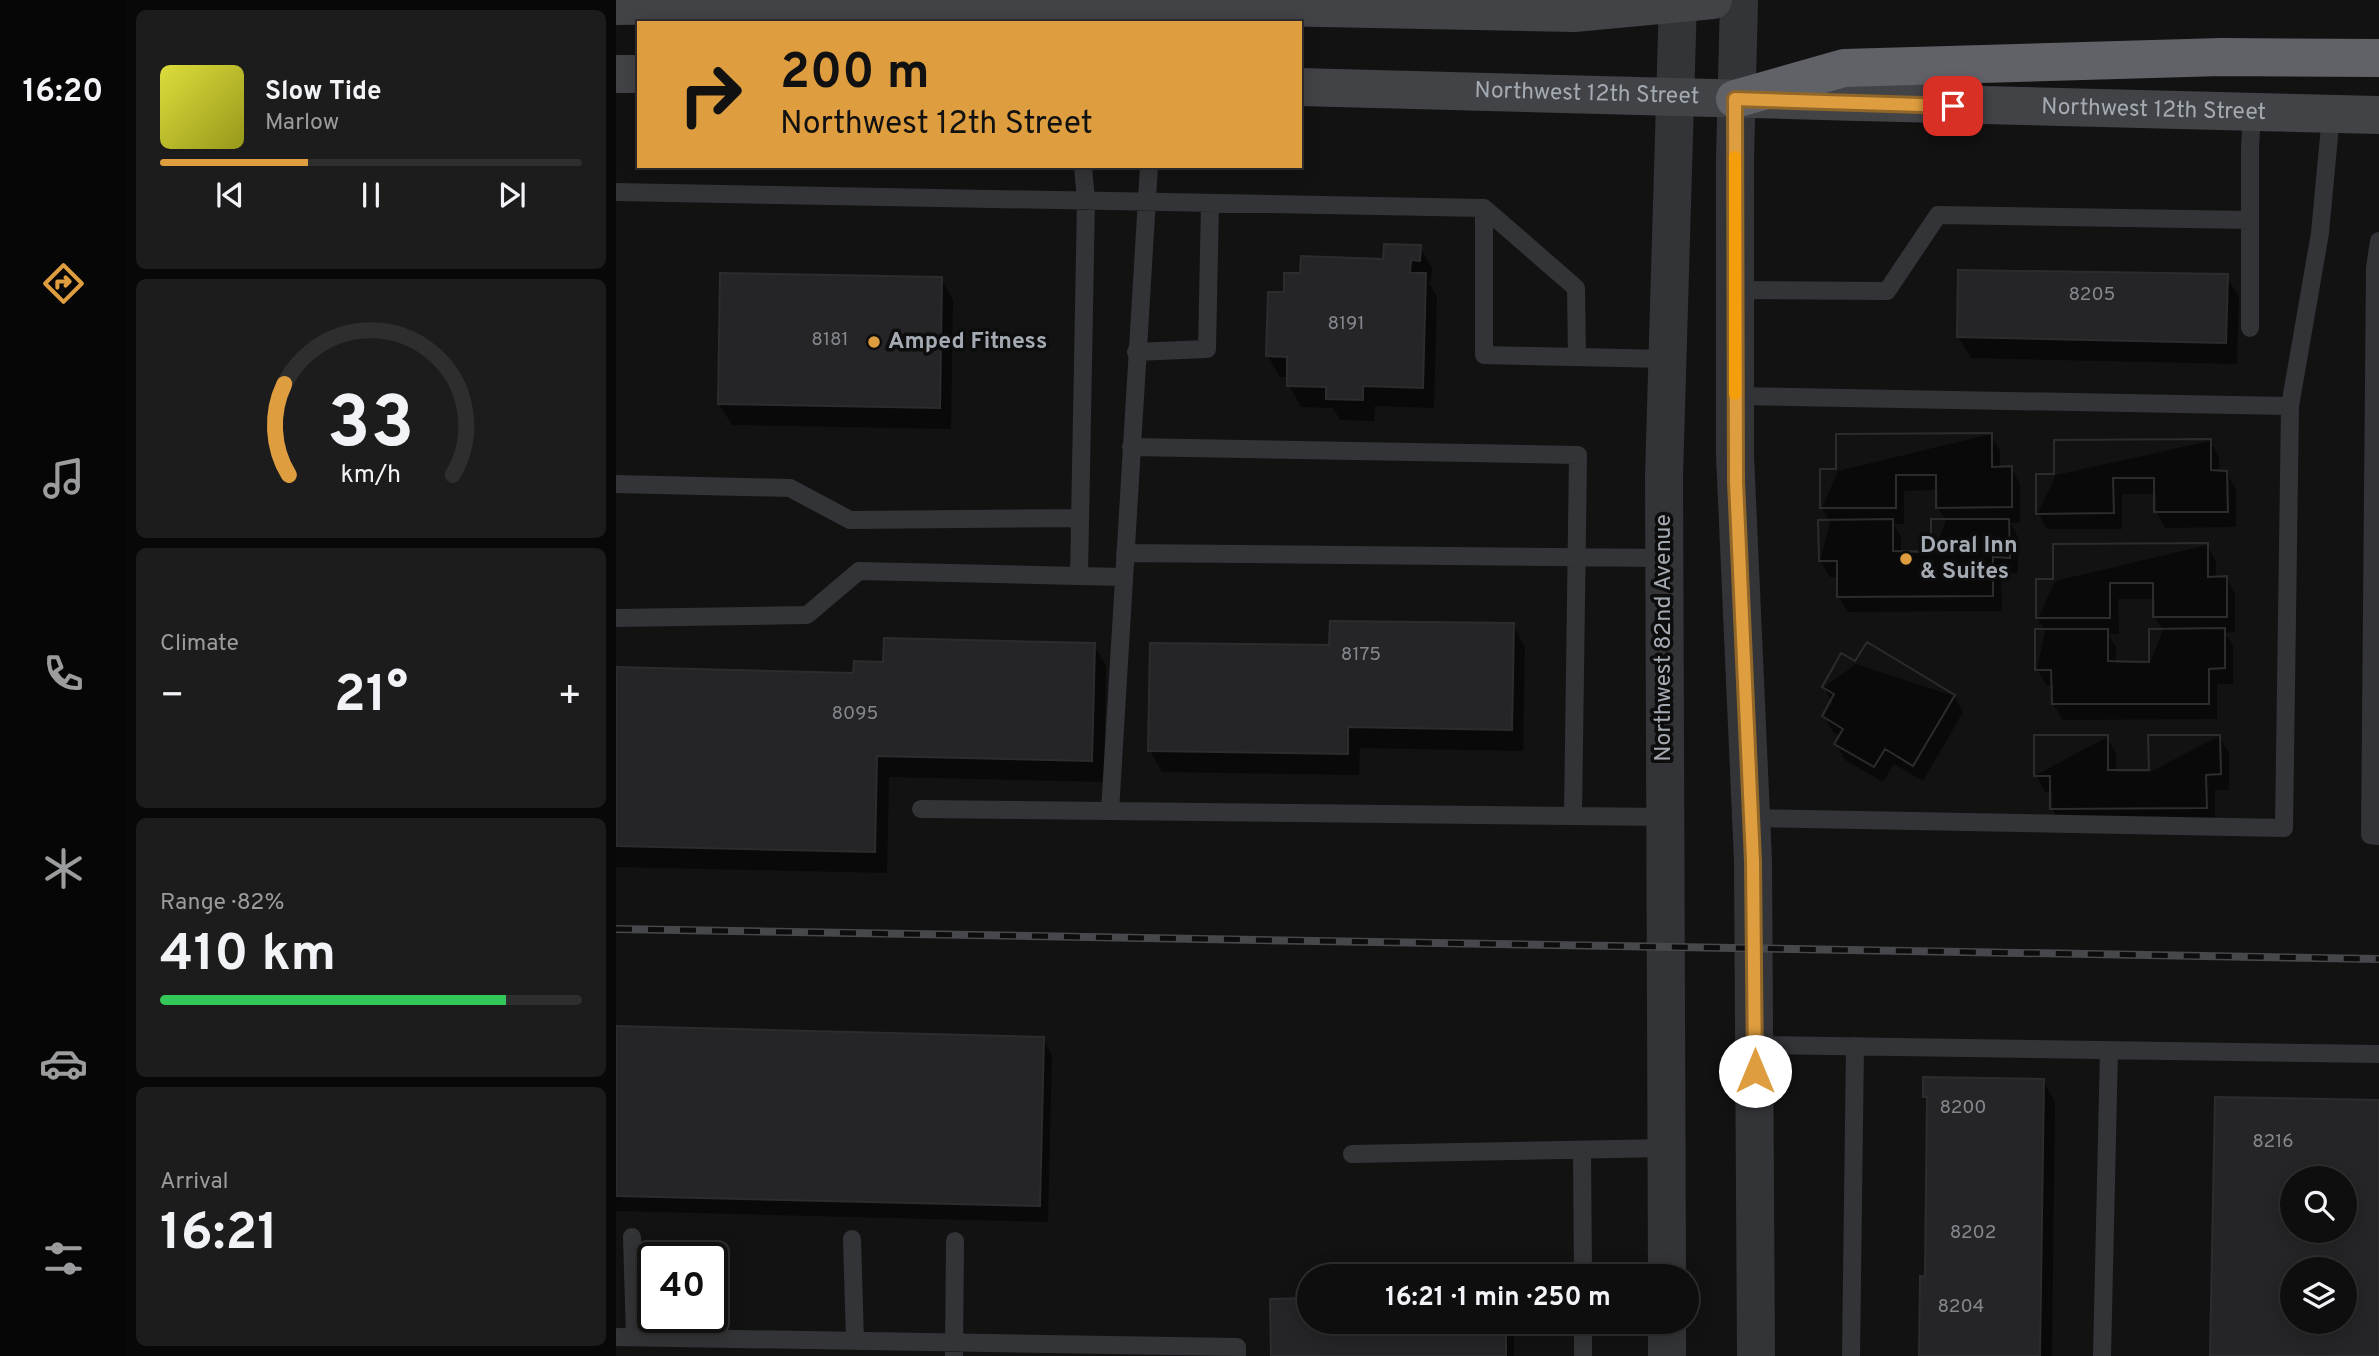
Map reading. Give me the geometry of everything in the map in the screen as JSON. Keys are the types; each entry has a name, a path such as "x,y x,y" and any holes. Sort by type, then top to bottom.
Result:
{"highway":[{"path":"1735,99 1844,68 2221,57 2379,58"}],"main road":[{"path":"616,6 970,1 1574,13 1690,1"},
{"path":"616,74 637,74"},
{"name":"Northwest 12th Street","path":"1302,87 1559,92 1675,98 2252,114 2379,115"}],"street":[{"path":"1739,0 1735,99 1735,396 1737,525 1751,818 1756,1356"},
{"name":"Northwest 82nd Avenue","path":"1667,1264 1664,558 1667,359 1675,98 1690,1"},
{"path":"1667,1334 1667,1356"}],"lane":[{"path":"2250,328 2252,114"},
{"path":"1751,818 2284,828 2290,406 2320,233 2331,115"},
{"path":"1079,576 1086,201 1083,168"},
{"path":"1110,811 1149,168"},
{"path":"616,192 1484,208 1576,288 1577,357"},
{"path":"1136,352 1207,349 1210,203"},
{"path":"1484,208 1484,355 1667,359"},
{"path":"1735,290 1887,291 1938,215 2250,220"},
{"path":"2379,241 2375,268 2375,744 2370,835 2379,836"},
{"path":"1735,396 2290,406"},
{"path":"1131,447 1578,455 1573,816"},
{"path":"616,484 790,488 850,520 1080,518"},
{"path":"1125,554 1664,558"},
{"path":"616,618 807,615 859,571 1123,577"},
{"path":"921,809 1665,817"},
{"path":"1755,1045 2379,1054"},
{"path":"1851,1356 1855,1046"},
{"path":"2102,1356 2109,1050"},
{"path":"1352,1154 1666,1148"},
{"path":"1582,1150 1583,1264"},
{"path":"632,1237 635,1338"},
{"path":"852,1239 855,1341"},
{"path":"954,1349 956,1241"},
{"path":"1583,1334 1583,1356"},
{"path":"616,1337 832,1348 855,1341 954,1349 1237,1347 1237,1356"}],"building":[{"path":"1384,244 1421,245 1420,261 1411,260 1410,273 1426,273 1423,388 1363,386 1363,400 1326,399 1326,387 1287,386 1287,357 1266,356 1268,292 1284,292 1284,273 1300,273 1301,256 1383,259"},
{"path":"1958,270 2228,274 2226,343 1957,337"},
{"path":"720,273 942,277 940,408 718,404"},
{"name":"Doral Inn & Suites","path":"1992,433 1992,467 2012,466 2012,507 1936,508 1936,475 1896,475 1896,508 1820,508 1820,469 1836,469 1836,434"},
{"name":"Doral Inn & Suites","path":"1992,433 1992,467 2012,466 2012,507 1936,508 1936,475 1896,475 1896,508 1820,508 1820,469 1836,469 1836,434"},
{"name":"Doral Inn & Suites","path":"2211,439 2211,470 2227,471 2228,512 2154,512 2154,478 2113,478 2114,513 2036,514 2036,474 2054,474 2054,440"},
{"name":"Doral Inn & Suites","path":"2211,439 2211,470 2227,471 2228,512 2154,512 2154,478 2113,478 2114,513 2036,514 2036,474 2054,474 2054,440"},
{"name":"Doral Inn & Suites","path":"1893,519 1893,551 1931,552 1931,519 2009,519 2010,558 1993,557 1993,596 1837,597 1837,561 1819,561 1818,520"},
{"name":"Doral Inn & Suites","path":"1893,519 1893,551 1931,552 1931,519 2009,519 2010,558 1993,557 1993,596 1837,597 1837,561 1819,561 1818,520"},
{"name":"Doral Inn & Suites","path":"2208,543 2208,577 2227,576 2227,617 2153,617 2153,583 2110,583 2110,618 2036,618 2036,579 2053,579 2053,544"},
{"name":"Doral Inn & Suites","path":"2208,543 2208,577 2227,576 2227,617 2153,617 2153,583 2110,583 2110,618 2036,618 2036,579 2053,579 2053,544"},
{"path":"1330,621 1514,623 1512,730 1348,727 1348,754 1148,751 1150,643 1329,645"},
{"name":"Doral Inn & Suites","path":"2225,628 2225,668 2209,669 2209,704 2052,704 2051,670 2035,670 2035,629 2108,629 2108,661 2149,662 2149,629"},
{"name":"Doral Inn & Suites","path":"2225,628 2225,668 2209,669 2209,704 2052,704 2051,670 2035,670 2035,629 2108,629 2108,661 2149,662 2149,629"},
{"path":"884,638 1095,643 1092,761 877,756 875,852 616,846 616,667 853,673 854,661 883,662"},
{"path":"1867,642 1955,695 1913,766 1885,749 1874,767 1834,744 1843,729 1822,716 1834,694 1822,687 1841,653 1855,661"},
{"path":"1867,642 1955,695 1913,766 1885,749 1874,767 1834,744 1843,729 1822,716 1834,694 1822,687 1841,653 1855,661"},
{"path":"2034,735 2108,735 2108,770 2149,770 2148,735 2220,735 2221,774 2206,775 2207,808 2050,809 2050,776 2034,776"},
{"path":"2034,735 2108,735 2108,770 2149,770 2148,735 2220,735 2221,774 2206,775 2207,808 2050,809 2050,776 2034,776"},
{"path":"616,1026 1044,1037 1040,1206 616,1196"},
{"path":"1923,1077 2044,1079 2040,1356 1919,1356 1920,1276 1925,1277 1927,1097 1923,1097"},
{"path":"2215,1097 2379,1100 2379,1356 2210,1356"},
{"path":"1297,1298 1297,1334 1506,1334 1506,1356 1271,1356 1270,1299"}],"railway":[{"path":"616,929 2379,959"}],"slow traffic":[{"path":"1735,157 1735,394"}],"place":[{"name":"Amped Fitness","path":"874,342"},
{"name":"Doral Inn & Suites","path":"1906,559"}],"route":[{"path":"1755,1071 1753,861 1736,482 1735,99 1953,106"}]}
